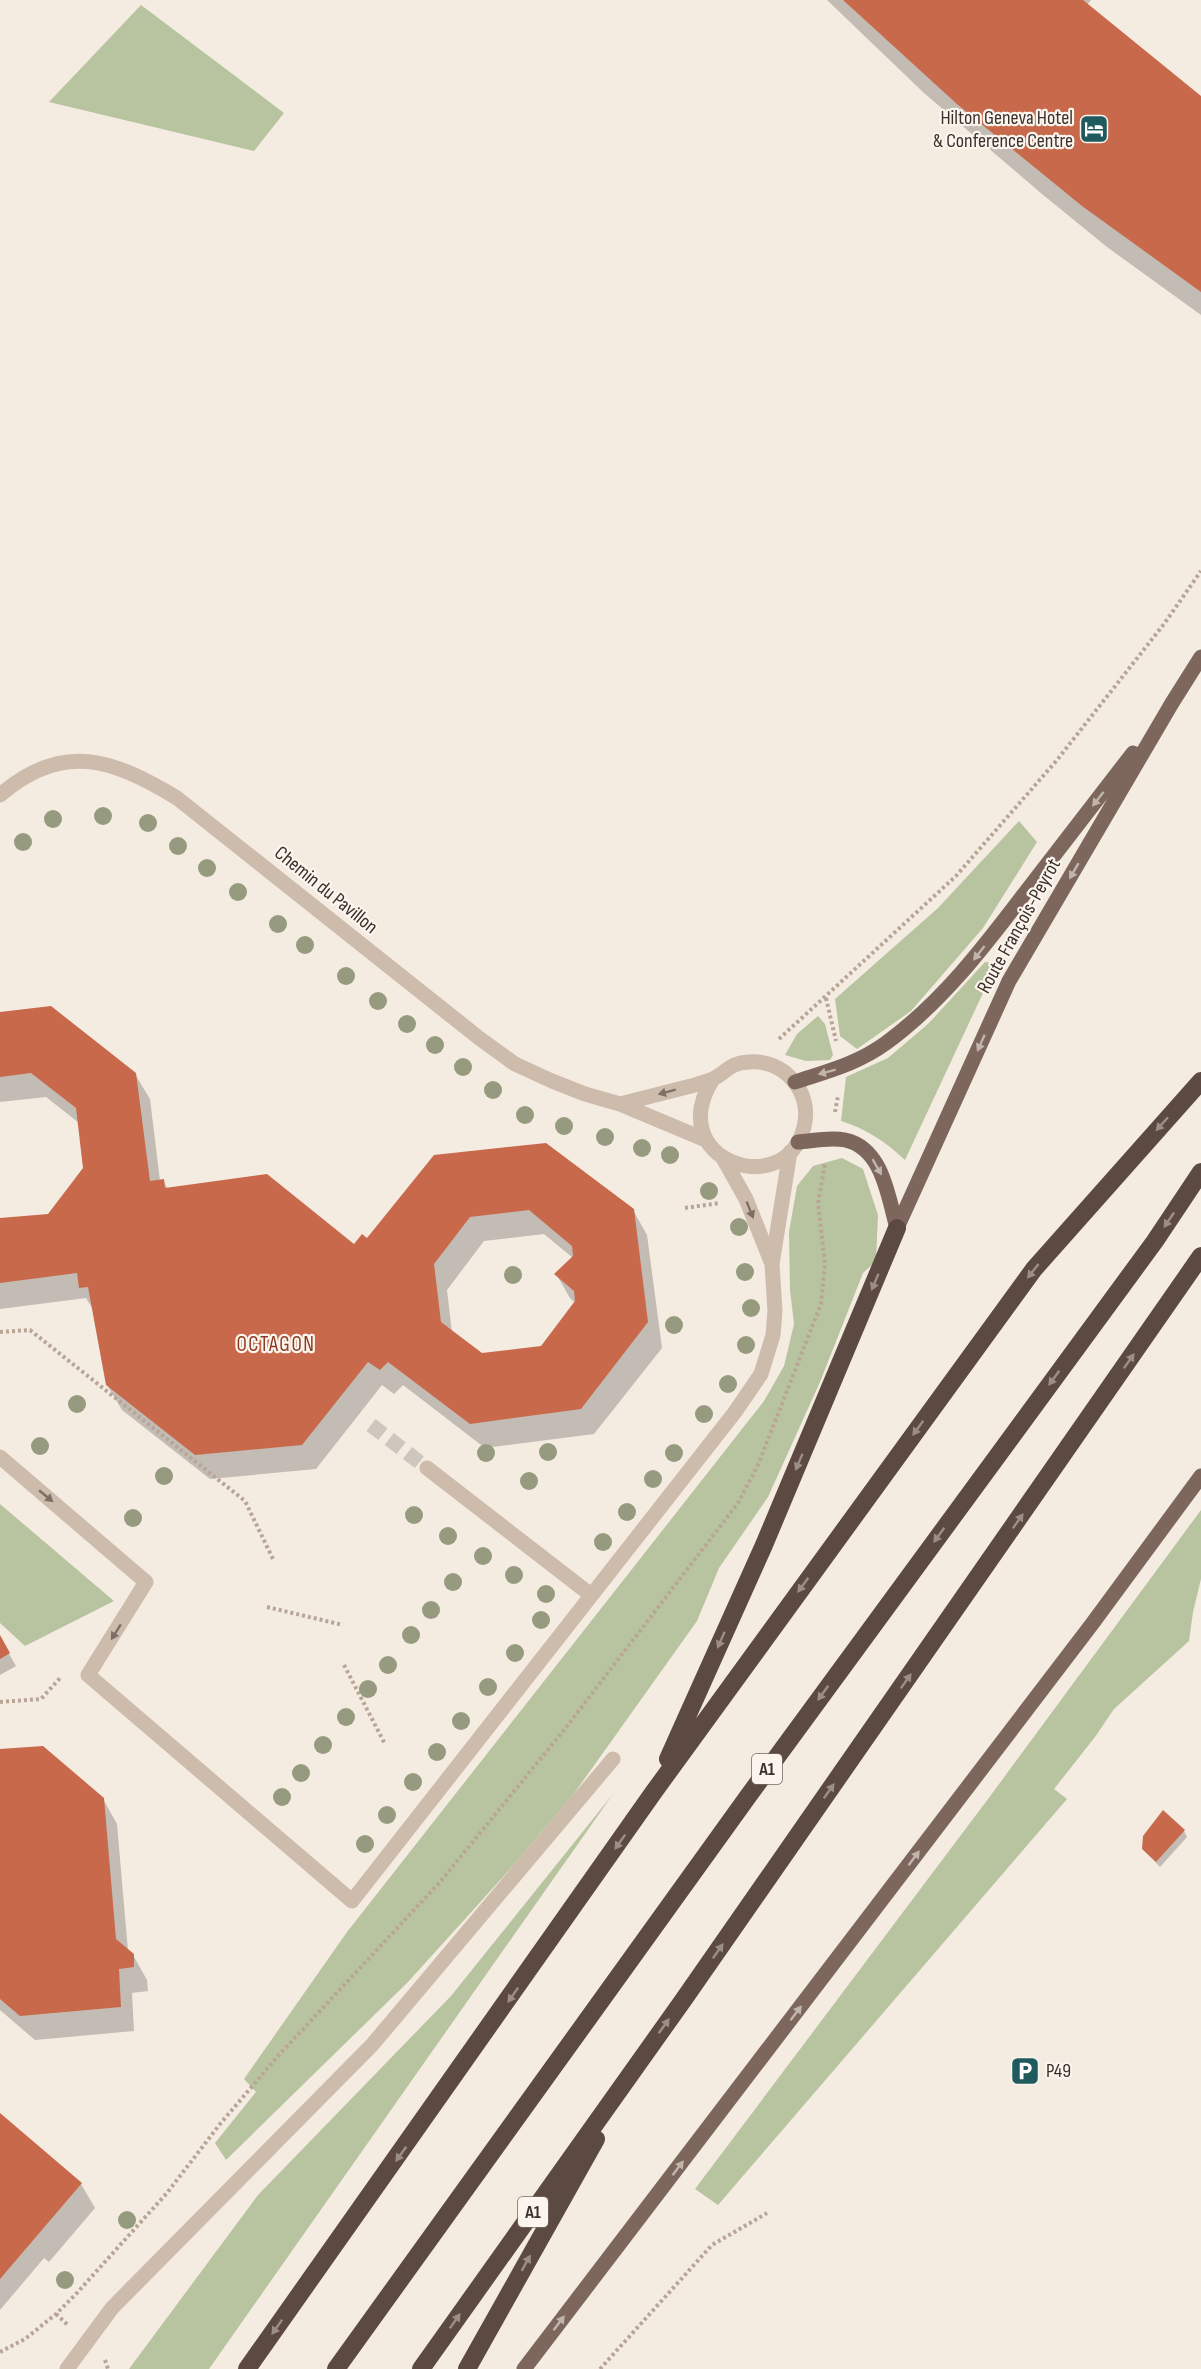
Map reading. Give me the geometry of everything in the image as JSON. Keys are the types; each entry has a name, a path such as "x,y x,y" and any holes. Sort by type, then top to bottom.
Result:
{"highway":[{"path":"247,2369 653,1793 1034,1269 1201,1081"},
{"name":"A1","path":"336,2369 741,1804 1155,1241 1201,1172"},
{"path":"653,1793 764,1545 897,1228"},
{"name":"A1","path":"421,2369 645,2054 1201,1256"},
{"path":"467,2369 645,2054"}],"main road":[{"name":"Route François-Peyrot","path":"897,1228 1009,981 1201,657"},
{"path":"795,1082 841,1069 886,1043 923,1012 972,962 1172,703"},
{"path":"794,1147 842,1139 860,1147 870,1156 881,1174 897,1228"},
{"path":"524,2369 1092,1624 1201,1476"}],"street":[{"name":"Chemin du Pavillon","path":"0,795 24,776 67,760 93,761 147,780 177,798 479,1038 515,1064 585,1094 620,1104 706,1140"},
{"path":"1,1458 146,1582 88,1675 352,1901 741,1404 761,1374 773,1335 775,1311 772,1264 794,1147 804,1127 806,1112 803,1095 795,1082 775,1066 763,1062 735,1064 713,1079 620,1104"},
{"path":"713,1079 704,1093 700,1109 701,1124 706,1140 723,1158 746,1199 772,1264"},
{"path":"723,1158 740,1166 758,1167 776,1162 794,1147"},
{"path":"427,1468 591,1595"},
{"path":"67,2369 112,2308 372,2045 613,1759"}],"path":[{"path":"763,1062 770,1047 826,998 956,876 1057,760 1164,624 1201,571"},
{"path":"0,2352 25,2339 56,2314 140,2225 220,2124 278,2056 441,1881 578,1713 738,1503 758,1465 821,1304 825,1264 818,1203"},
{"path":"685,1208 714,1204"},
{"path":"0,1332 30,1330 245,1500 273,1559"},
{"path":"267,1607 343,1625"},
{"path":"344,1665 385,1743"},
{"path":"0,1702 41,1699 71,1666 88,1675"},
{"path":"600,2369 712,2245 767,2213"}],"green space":[{"path":"141,5 284,113 254,151 49,102"},
{"path":"1019,821 1037,842 983,928 911,1011 857,1049 840,1036 835,999 938,908"},
{"path":"985,962 997,963 905,1160 875,1136 841,1121 846,1077 888,1058 929,1023"},
{"path":"818,1016 825,1024 833,1055 830,1060 806,1061 785,1055 797,1034"},
{"path":"842,1158 863,1169 878,1215 876,1261 863,1273 820,1382 768,1497 719,1568 697,1621 573,1795 513,1866 408,1982 226,2160 215,2143 256,2092 244,2079 347,1932 764,1401 784,1366 794,1324 790,1290 789,1232 797,1186 813,1166"},
{"path":"0,1504 114,1601 25,1646 0,1623"},
{"path":"1201,1510 1201,1579 1189,1641 1114,1709 1054,1789 1067,1799 718,2205 695,2189 988,1799"},
{"path":"613,1794 209,2369 129,2369 258,2195 451,1996"}],"building":[{"name":"Hilton Geneva Hotel & Conference Centre","path":"843,0 1083,0 1201,96 1201,292 1082,206 958,105"},
{"path":"51,1006 136,1073 150,1181 164,1179 165,1188 267,1174 354,1244 362,1234 367,1238 434,1155 546,1143 634,1209 648,1322 581,1409 470,1424 388,1362 380,1370 368,1362 302,1445 195,1455 106,1385 88,1287 79,1288 77,1273 0,1283 0,1218 48,1214 83,1168 76,1108 31,1073 0,1077 0,1012","holes":["529,1210 572,1246 573,1256 554,1274 574,1291 575,1301 541,1346 482,1353 441,1322 434,1264 470,1217"]},
{"path":"0,1635 10,1653 0,1659"},
{"path":"43,1746 104,1798 116,1939 134,1954 134,1967 119,1969 121,2007 20,2016 0,1999 0,1749"},
{"path":"1163,1810 1185,1830 1156,1862 1142,1849 1143,1836"},
{"path":"0,2113 82,2183 0,2279"}],"tunnel":[{"path":"371,1425 427,1468"}],"place":[{"name":"Hilton Geneva Hotel & Conference Centre","path":"1094,129"},
{"name":"P49","path":"1025,2071"}],"district":[{"name":"OCTAGON","path":"276,1344"}]}
